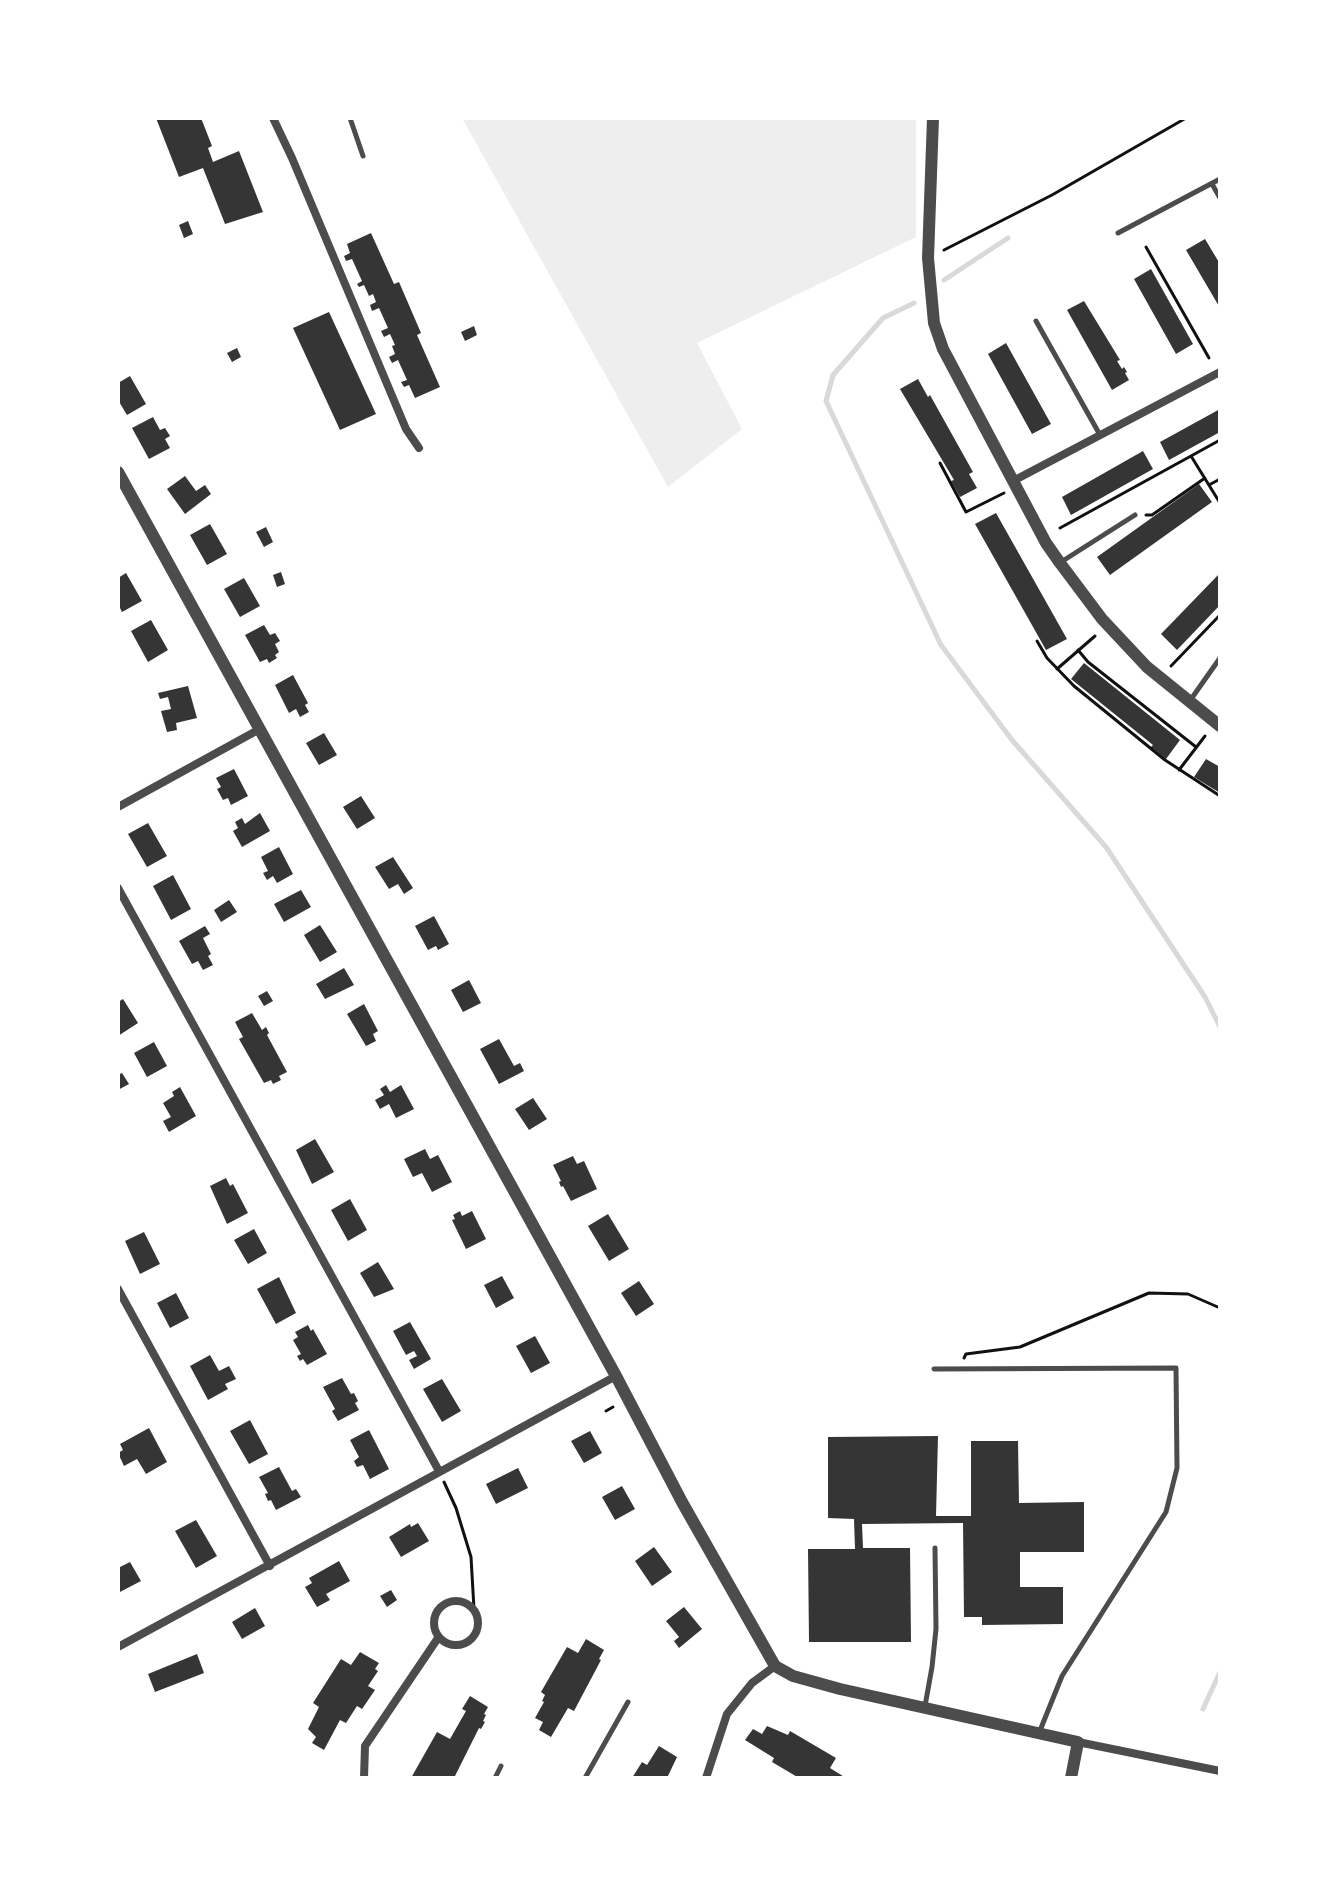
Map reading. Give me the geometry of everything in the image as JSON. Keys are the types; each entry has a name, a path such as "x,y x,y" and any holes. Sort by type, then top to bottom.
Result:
{"street":[{"path":"273,118 406,429 419,448"},
{"path":"933,118 928,258 937,336 1046,543 1060,563 1102,619 1147,667 1220,726"},
{"path":"1013,481 1220,372"},
{"path":"118,472 189,596 258,730 775,1666 793,1676 812,1681 1220,1771"},
{"path":"118,807 258,730"},
{"path":"118,888 439,1471"},
{"path":"118,1289 270,1566"},
{"path":"118,1647 616,1376"},
{"path":"458,1600 474,1609 478,1622 473,1637 458,1645 438,1638 434,1631 434,1616 444,1603 458,1600"},
{"path":"364,1778 365,1746 438,1638"},
{"path":"708,1777 727,1714 752,1683 775,1666"},
{"path":"1071,1778 1078,1742"}],"lane":[{"path":"350,118 363,156"},
{"path":"1118,233 1220,179"},
{"path":"1212,184 1220,198"},
{"path":"1036,321 1100,436"},
{"path":"1060,563 1135,515"},
{"path":"1188,703 1220,658"},
{"path":"934,1369 1176,1368 1177,1468 1166,1512 1062,1676 1039,1733"},
{"path":"924,1707 936,1629 935,1548"},
{"path":"585,1778 628,1702"},
{"path":"495,1778 501,1766"}],"path":[{"path":"928,258 1052,195 1186,118"},
{"path":"1146,247 1209,358"},
{"path":"1060,528 1220,440"},
{"path":"1191,456 1220,503"},
{"path":"940,463 966,512 1004,493"},
{"path":"1135,515 1152,515 1205,478"},
{"path":"1209,485 1220,479"},
{"path":"1171,666 1220,615"},
{"path":"1057,669 1095,636"},
{"path":"1037,641 1057,669 1179,770 1220,796"},
{"path":"1078,650 1088,662 1196,747"},
{"path":"1179,770 1205,736"},
{"path":"960,1369 966,1354 1020,1347 1149,1293 1188,1294 1220,1308"},
{"path":"606,1411 613,1407"},
{"path":"439,1471 456,1508 471,1557 474,1609"}],"shaded area":[{"path":"462,118 916,118 916,237 697,343 742,429 668,487"}],"building":[{"path":"156,118 201,118 212,146 208,148 213,162 239,151 263,212 225,224 203,168 179,177"},
{"path":"188,221 193,234 184,238 179,225"},
{"path":"371,233 394,284 399,282 421,333 417,335 440,387 415,398 409,385 404,387 401,382 407,380 398,360 392,363 389,357 395,354 392,346 395,345 390,334 384,337 381,331 388,328 379,308 372,311 370,305 376,302 373,294 369,296 364,285 359,287 357,284 362,281 352,259 346,261 344,256 350,253 347,244"},
{"path":"1205,239 1220,264 1220,308 1186,250"},
{"path":"1151,269 1193,344 1176,354 1134,279"},
{"path":"1084,301 1120,360 1117,361 1127,372 1129,380 1112,390 1067,310"},
{"path":"329,312 376,414 340,430 293,328"},
{"path":"474,326 477,335 465,341 461,332"},
{"path":"1006,343 1051,424 1032,434 988,354"},
{"path":"237,348 241,357 232,362 227,353"},
{"path":"130,376 146,404 127,415 118,400 118,383"},
{"path":"918,379 973,472 969,474 977,488 960,497 951,481 954,480 900,389"},
{"path":"1220,409 1220,432 1169,460 1160,442"},
{"path":"153,417 160,430 165,428 170,436 165,439 170,448 149,459 132,428"},
{"path":"1143,451 1153,469 1071,515 1062,497"},
{"path":"185,476 196,491 205,485 211,494 185,514 167,489"},
{"path":"1199,484 1212,502 1110,575 1097,557"},
{"path":"996,513 1067,639 1046,650 975,524"},
{"path":"210,524 227,554 207,565 190,535"},
{"path":"266,527 273,542 264,547 256,532"},
{"path":"281,572 285,584 277,587 273,575"},
{"path":"126,573 142,601 122,612 118,604 118,578"},
{"path":"1220,573 1220,605 1177,650 1161,634"},
{"path":"244,578 260,606 240,617 224,589"},
{"path":"151,620 168,650 148,662 131,631"},
{"path":"264,625 270,635 275,633 280,641 275,644 279,652 275,655 277,658 269,663 267,659 260,662 245,635"},
{"path":"1084,663 1180,740 1166,759 1071,679"},
{"path":"293,675 308,703 305,705 309,712 300,717 296,709 289,713 275,685"},
{"path":"188,686 197,718 176,723 177,730 167,732 161,711 171,709 168,697 160,699 158,693"},
{"path":"324,733 337,755 319,765 306,743"},
{"path":"1206,759 1220,767 1220,793 1194,777"},
{"path":"234,769 248,796 231,805 228,798 223,800 216,778"},
{"path":"361,796 375,818 357,829 343,807"},
{"path":"260,813 270,831 242,847 233,831 238,828 235,822 242,818 245,824"},
{"path":"148,823 167,856 147,867 128,834"},
{"path":"279,847 293,874 277,883 273,876 267,880 263,873 268,871 261,857"},
{"path":"393,857 413,888 404,894 398,884 389,889 375,867"},
{"path":"173,875 191,909 171,920 153,886"},
{"path":"301,890 311,907 284,922 274,904"},
{"path":"229,900 237,912 221,922 214,910"},
{"path":"434,916 449,944 438,950 436,946 428,950 415,926"},
{"path":"320,925 337,952 320,962 304,935"},
{"path":"205,926 210,934 203,938 213,965 203,970 198,961 192,964 179,941"},
{"path":"344,968 354,985 325,999 316,984"},
{"path":"469,980 481,1003 463,1012 451,990"},
{"path":"267,991 273,1001 264,1006 258,996"},
{"path":"123,999 138,1023 118,1036 118,1002"},
{"path":"364,1004 378,1031 373,1034 376,1041 366,1046 347,1014"},
{"path":"252,1013 262,1030 266,1027 267,1035 287,1072 273,1084 271,1080 264,1083 239,1039 243,1037 235,1022"},
{"path":"499,1039 514,1066 520,1063 524,1071 499,1084 480,1049"},
{"path":"154,1042 167,1066 147,1077 134,1053"},
{"path":"122,1073 129,1084 118,1090 118,1075"},
{"path":"386,1085 390,1092 401,1085 414,1109 396,1118 389,1104 380,1109 375,1100 384,1095 380,1089"},
{"path":"180,1087 196,1116 169,1132 163,1121 171,1117 163,1103 174,1096 172,1092"},
{"path":"533,1098 547,1119 529,1130 515,1109"},
{"path":"315,1139 334,1172 312,1184 296,1150"},
{"path":"425,1149 430,1159 438,1155 452,1182 432,1192 422,1173 413,1177 404,1159"},
{"path":"573,1156 577,1164 584,1161 597,1189 571,1201 561,1187 553,1165"},
{"path":"226,1178 230,1186 233,1184 248,1213 227,1224 210,1186"},
{"path":"350,1199 367,1230 348,1241 331,1210"},
{"path":"460,1211 462,1216 472,1211 486,1239 466,1249 452,1220 455,1219 453,1215"},
{"path":"608,1214 629,1249 609,1261 588,1226"},
{"path":"254,1229 267,1253 248,1264 234,1240"},
{"path":"144,1232 160,1264 140,1274 125,1241"},
{"path":"378,1262 394,1289 374,1297 360,1273"},
{"path":"502,1276 514,1298 496,1308 484,1285"},
{"path":"279,1277 296,1313 276,1324 257,1289"},
{"path":"639,1281 654,1304 636,1316 621,1293"},
{"path":"176,1293 189,1318 170,1328 157,1303"},
{"path":"410,1322 431,1359 414,1369 409,1360 417,1356 414,1351 406,1355 393,1331"},
{"path":"308,1325 327,1354 307,1365 297,1356 301,1354 293,1340 298,1337 295,1332"},
{"path":"535,1336 550,1363 531,1373 516,1346"},
{"path":"210,1355 219,1371 229,1366 236,1379 225,1384 228,1389 208,1400 190,1366"},
{"path":"342,1378 351,1394 354,1393 359,1410 338,1421 323,1387"},
{"path":"442,1379 461,1411 442,1422 423,1389"},
{"path":"250,1420 268,1454 249,1464 230,1431"},
{"path":"149,1428 167,1462 146,1474 137,1459 124,1466 118,1453 123,1450 120,1444"},
{"path":"369,1430 389,1469 370,1479 363,1465 357,1467 354,1461 359,1457 350,1440"},
{"path":"590,1431 602,1453 584,1463 571,1441"},
{"path":"938,1436 936,1516 971,1516 971,1441 1018,1441 1019,1503 1084,1502 1084,1552 1020,1552 1020,1587 1063,1587 1063,1624 982,1625 982,1617 964,1617 963,1523 862,1524 863,1548 910,1548 911,1642 809,1642 808,1549 855,1549 854,1519 828,1518 828,1437"},
{"path":"279,1467 292,1491 296,1489 301,1497 276,1510 271,1500 268,1501 265,1494 268,1493 259,1477"},
{"path":"518,1468 528,1488 496,1504 486,1484"},
{"path":"622,1486 635,1509 615,1520 602,1497"},
{"path":"196,1520 217,1556 196,1568 175,1531"},
{"path":"418,1523 429,1541 401,1557 389,1537 410,1524 411,1527"},
{"path":"654,1547 672,1572 652,1586 635,1561"},
{"path":"339,1561 350,1581 326,1594 330,1600 317,1607 305,1587 312,1583 309,1578"},
{"path":"130,1562 141,1581 118,1593 118,1568"},
{"path":"391,1590 397,1600 387,1607 380,1596"},
{"path":"684,1607 702,1629 679,1648 674,1641 679,1637 666,1621"},
{"path":"255,1608 265,1626 242,1639 232,1622"},
{"path":"586,1639 604,1650 601,1660 574,1711 568,1708 551,1737 539,1730 543,1722 535,1718 544,1702 545,1695 541,1692 567,1647 578,1653"},
{"path":"360,1652 379,1663 375,1669 378,1671 368,1686 375,1690 362,1709 357,1706 346,1723 340,1720 324,1750 312,1743 316,1737 308,1729 319,1707 313,1703 341,1659 351,1665"},
{"path":"197,1654 204,1673 155,1692 148,1674"},
{"path":"470,1696 488,1707 484,1714 485,1722 454,1778 411,1778 437,1732 450,1739 466,1711 462,1709"},
{"path":"767,1726 788,1735 790,1731 836,1758 830,1768 846,1778 799,1778 772,1762 774,1758 745,1740 753,1729 762,1734"},
{"path":"659,1746 677,1757 667,1778 632,1778 642,1762 647,1765"}],"waterway":[{"path":"944,280 1008,238"},
{"path":"914,303 883,318 833,375 826,401 941,645 1012,740 1106,847 1205,997 1220,1027"},
{"path":"1203,1709 1220,1672"}]}
